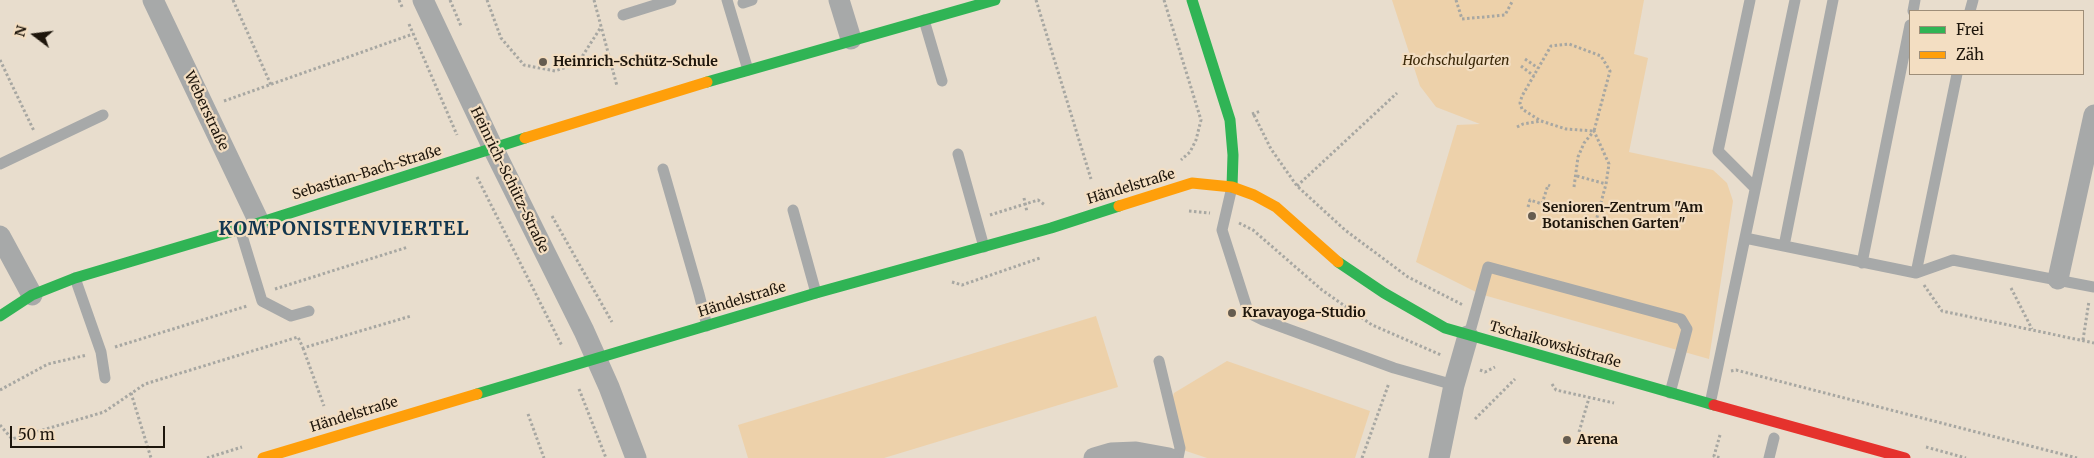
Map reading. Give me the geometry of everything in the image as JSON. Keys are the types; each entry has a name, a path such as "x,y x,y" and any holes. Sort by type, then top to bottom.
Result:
{"street":[{"name":"Weberstraße","path":"153,0 204,108 249,226"},
{"name":"Heinrich-Schütz-Straße","path":"424,0 493,148 597,359 636,458"},
{"path":"839,0 851,39"},
{"name":"Sebastian-Bach-Straße","path":"0,316 32,295 75,278 249,226 493,148 748,70 851,39 995,0"},
{"path":"1192,0 1230,120 1233,155 1232,187"},
{"path":"2058,279 2094,115"},
{"name":"Händelstraße","path":"263,458 816,293 984,247 1192,184 1232,187"},
{"name":"Tschaikowskistraße","path":"1232,187 1254,195 1276,207 1340,264 1384,293 1445,328 1905,458"},
{"path":"0,236 32,295"},
{"path":"1441,458 1454,385 1468,336"},
{"path":"1094,458 1111,453 1136,452 1169,458"}],"lane":[{"path":"623,14 671,0"},
{"path":"727,0 748,70"},
{"path":"1750,0 1718,151 1756,188"},
{"path":"1710,404 1794,0"},
{"path":"1784,246 1833,0"},
{"path":"923,19 942,81"},
{"path":"1862,263 1909,30"},
{"path":"1916,273 1957,75"},
{"path":"0,164 103,115"},
{"path":"958,154 984,247"},
{"path":"663,169 707,326"},
{"path":"1232,187 1222,230 1247,308 1263,320 1394,368 1454,385"},
{"path":"793,210 816,293"},
{"path":"249,226 262,301 291,316 310,310"},
{"path":"1745,238 1916,273 1953,260 2093,286"},
{"path":"1468,336 1488,267 1681,319 1687,329 1670,393"},
{"path":"75,278 101,352 105,378"},
{"path":"1159,361 1180,448 1178,458"},
{"path":"1769,458 1774,438"}],"path":[{"path":"233,0 271,85"},
{"path":"487,0 501,38 524,65 555,71 578,63 601,26"},
{"path":"594,0 624,108"},
{"path":"1036,0 1091,179"},
{"path":"1164,0 1201,120 1193,146 1183,158"},
{"path":"1456,0 1462,19 1505,15 1513,0"},
{"path":"204,108 414,34"},
{"path":"1574,186 1577,176 1578,157 1584,143 1594,131 1610,71 1601,56 1569,44 1551,46 1522,96 1520,103 1522,109 1541,121 1566,129 1594,131"},
{"path":"1525,59 1538,68"},
{"path":"0,60 40,145"},
{"path":"1520,66 1534,76"},
{"path":"1297,186 1397,93"},
{"path":"1251,104 1271,149 1297,186 1345,230 1408,276 1475,311"},
{"path":"1254,113 1261,110"},
{"path":"1517,127 1541,121"},
{"path":"1594,131 1609,164 1596,222"},
{"path":"1577,176 1606,184"},
{"path":"1528,206 1530,200 1542,204 1548,185 1550,186"},
{"path":"1024,198 1028,213"},
{"path":"0,390 48,364 101,352 262,301 270,290 408,247"},
{"path":"2000,268 2033,329"},
{"path":"1916,273 1942,311 2094,342"},
{"path":"2083,340 2093,286"},
{"path":"303,348 412,316"},
{"path":"0,425 12,439 104,412 145,384 298,337 324,406"},
{"path":"1362,458 1394,368"},
{"path":"1716,375 1736,370 2077,458"},
{"path":"1475,419 1515,379"},
{"path":"1556,390 1611,404"},
{"path":"131,393 151,458"},
{"path":"582,396 606,458"},
{"path":"1579,432 1589,398"},
{"path":"528,414 544,458"},
{"path":"1720,435 1714,456 1720,458"}],"green space":[{"name":"Hochschulgarten","path":"1392,0 1644,0 1634,54 1648,58 1629,152 1713,170 1727,183 1733,201 1709,359 1480,294 1416,262 1457,125 1480,124 1436,107 1420,86"},
{"path":"1096,316 1118,387 884,458 748,458 738,425"},
{"path":"1227,361 1370,411 1355,458 1207,458 1183,450 1172,400 1174,393"}],"traffic: fast":[{"path":"707,82 995,0"},
{"path":"1192,0 1230,120 1233,155 1232,187"},
{"path":"0,316 32,295 75,278 240,229 525,138"},
{"path":"477,394 816,293 1051,228 1119,206"},
{"path":"1338,262 1384,293 1445,328 1714,405"}],"traffic: slow":[{"path":"525,138 707,82"},
{"path":"1119,206 1192,183 1232,187 1254,195 1276,207 1338,262"},
{"path":"263,458 477,394"}],"traffic: jam":[{"path":"1714,405 1905,458"}],"place":[{"name":"Heinrich-Schütz-Schule","path":"543,62"},
{"name":"Senioren-Zentrum \"Am Botanischen Garten\"","path":"1532,216"},
{"name":"Kravayoga-Studio","path":"1232,313"},
{"name":"Arena","path":"1567,440"}],"district":[{"name":"KOMPONISTENVIERTEL","path":"344,230"}]}
